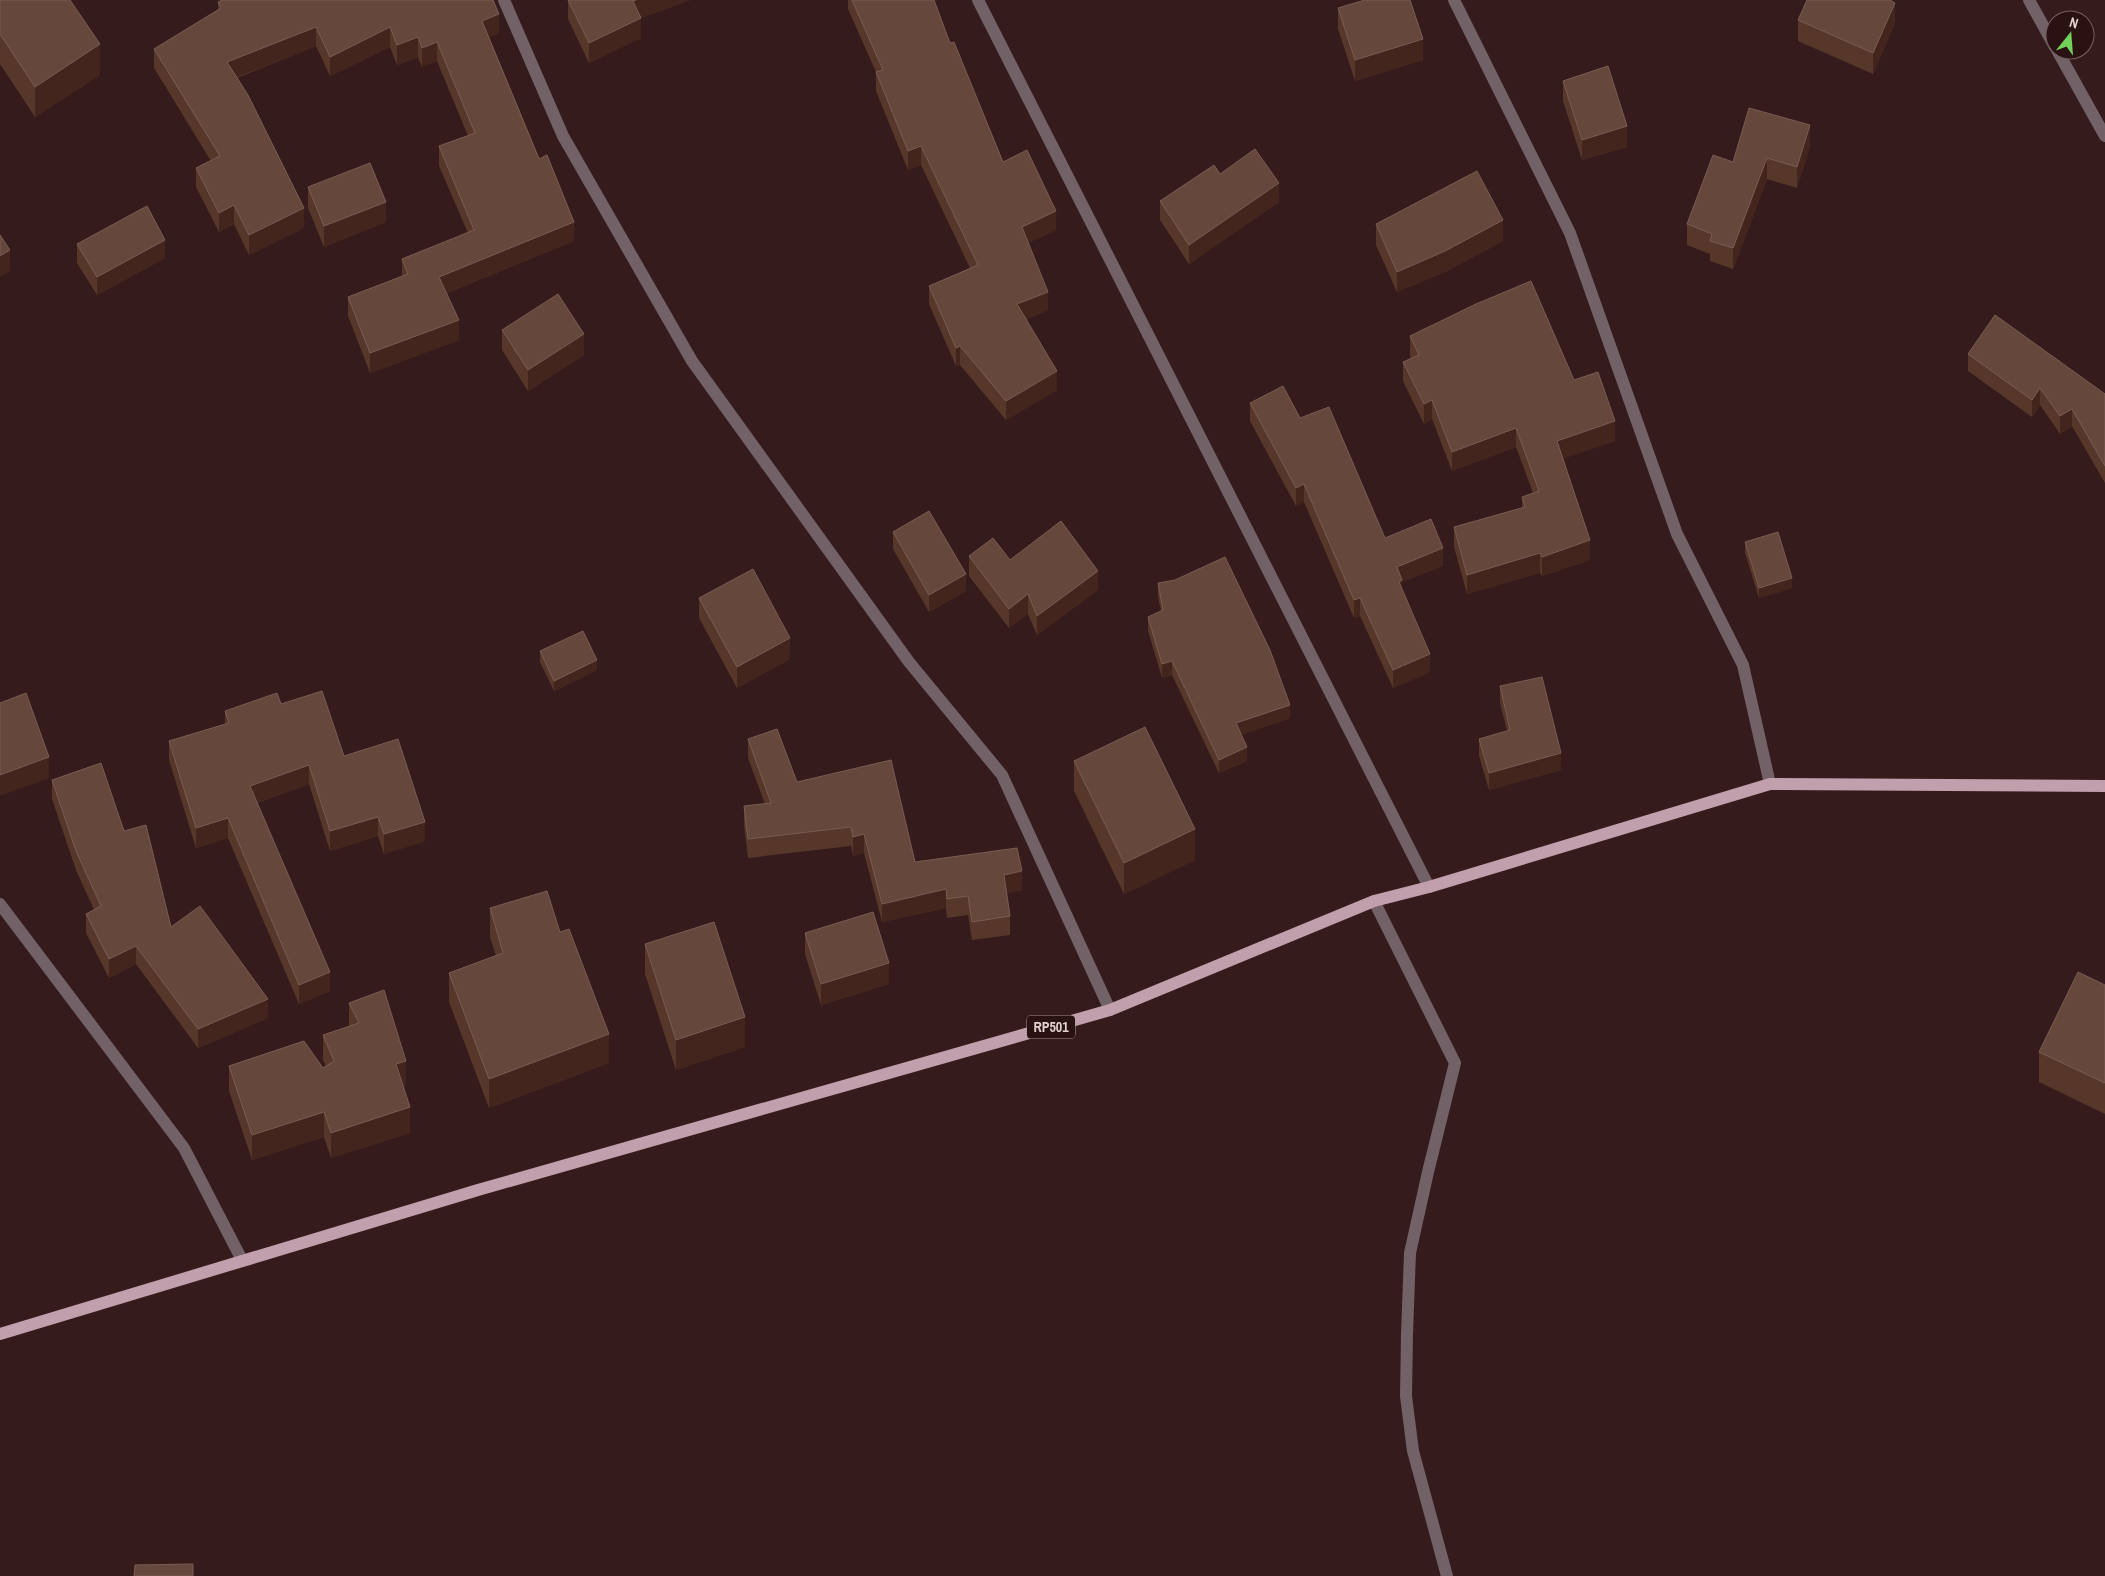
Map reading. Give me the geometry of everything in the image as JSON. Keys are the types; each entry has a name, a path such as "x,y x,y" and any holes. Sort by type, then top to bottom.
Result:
{"main road":[{"name":"RP501","path":"0,1334 242,1260 660,1137 1110,1010 1374,901 1429,887 1770,784 2105,786"}],"street":[{"path":"504,0 564,136 692,361 909,662 1002,775 1110,1010"},
{"path":"978,0 1429,887"},
{"path":"1454,0 1570,233 1677,534 1743,665 1770,784"},
{"path":"2029,0 2045,29"},
{"path":"2063,60 2105,136"},
{"path":"1374,901 1455,1063 1410,1253 1406,1396 1413,1451 1447,1576"},
{"path":"0,904 184,1148 242,1260"}],"building":[{"path":"0,0 70,0 100,44 35,87 0,34"},
{"path":"222,0 493,0 499,14 482,21 539,159 547,155 574,222 439,277 459,320 370,353 348,297 408,274 402,259 474,230 439,146 475,133 437,42 422,48 418,37 397,45 390,27 330,57 316,27 227,62 248,95 304,208 249,235 234,205 219,213 196,168 220,156 154,49 221,8 218,2"},
{"path":"568,0 636,0 633,1 641,18 589,43"},
{"path":"852,0 934,0 950,43 954,42 1003,162 1027,150 1056,211 1022,227 1048,292 1017,304 1057,371 1006,401 960,346 956,348 929,286 978,265 921,146 908,151 876,72 883,70"},
{"path":"1365,0 1410,0 1423,39 1355,60 1338,8"},
{"path":"1807,0 1890,0 1895,3 1873,53 1798,20"},
{"path":"1608,66 1627,126 1582,140 1563,81"},
{"path":"1749,108 1810,125 1797,167 1767,158 1733,248 1710,241 1712,234 1687,224 1713,155 1733,162"},
{"path":"1255,149 1279,183 1189,245 1160,201 1214,165 1220,174"},
{"path":"370,163 386,202 324,226 308,187"},
{"path":"1477,171 1503,220 1445,251 1397,272 1376,224"},
{"path":"147,206 165,240 97,277 77,244"},
{"path":"0,235 10,250 0,256"},
{"path":"1531,281 1574,380 1598,372 1615,421 1557,441 1590,540 1542,557 1540,553 1467,575 1454,527 1525,507 1522,497 1539,491 1516,428 1452,452 1432,400 1424,404 1403,362 1419,355 1410,336 1476,304"},
{"path":"558,294 584,334 528,370 502,330"},
{"path":"1995,315 2105,394 2105,466 2072,409 2060,416 2040,388 2032,400 1968,354"},
{"path":"1283,386 1300,418 1329,407 1385,538 1431,519 1443,548 1397,567 1402,580 1399,582 1430,654 1393,670 1360,598 1354,600 1304,484 1296,488 1250,403"},
{"path":"929,511 966,574 929,595 893,532"},
{"path":"1061,521 1098,571 1037,616 1028,594 1009,609 969,556 993,538 1010,560"},
{"path":"1778,532 1792,578 1759,588 1745,542"},
{"path":"1225,557 1270,650 1290,705 1236,723 1247,747 1219,760 1172,661 1162,664 1148,617 1163,610 1158,583 1175,580"},
{"path":"753,569 790,638 737,667 699,598"},
{"path":"583,631 597,660 554,681 540,651"},
{"path":"1542,677 1561,753 1489,773 1479,739 1510,730 1500,686"},
{"path":"322,691 344,756 398,739 425,822 384,834 378,817 330,831 309,765 250,786 330,972 299,985 228,818 196,828 169,741 229,723 225,711 277,693 281,704"},
{"path":"26,693 49,757 0,775 0,703"},
{"path":"1145,727 1195,829 1124,863 1074,761"},
{"path":"777,729 797,782 891,760 915,862 1017,848 1022,871 1004,875 1010,916 972,922 968,896 947,899 946,889 882,904 864,834 853,837 851,827 748,839 744,806 771,803 748,739"},
{"path":"101,763 124,831 146,825 171,927 200,906 268,999 198,1029 136,946 109,959 86,914 101,906 76,851 52,780"},
{"path":"547,891 560,932 569,929 609,1034 489,1079 449,973 503,953 490,908"},
{"path":"873,912 889,963 821,984 805,933"},
{"path":"714,922 745,1017 676,1040 645,944"},
{"path":"2078,972 2105,985 2105,1083 2039,1052"},
{"path":"384,990 406,1061 396,1064 410,1107 331,1133 324,1112 252,1135 229,1066 304,1041 323,1068 334,1061 323,1035 359,1023 349,1003"},
{"path":"193,1564 193,1576 134,1576 135,1565"}]}
